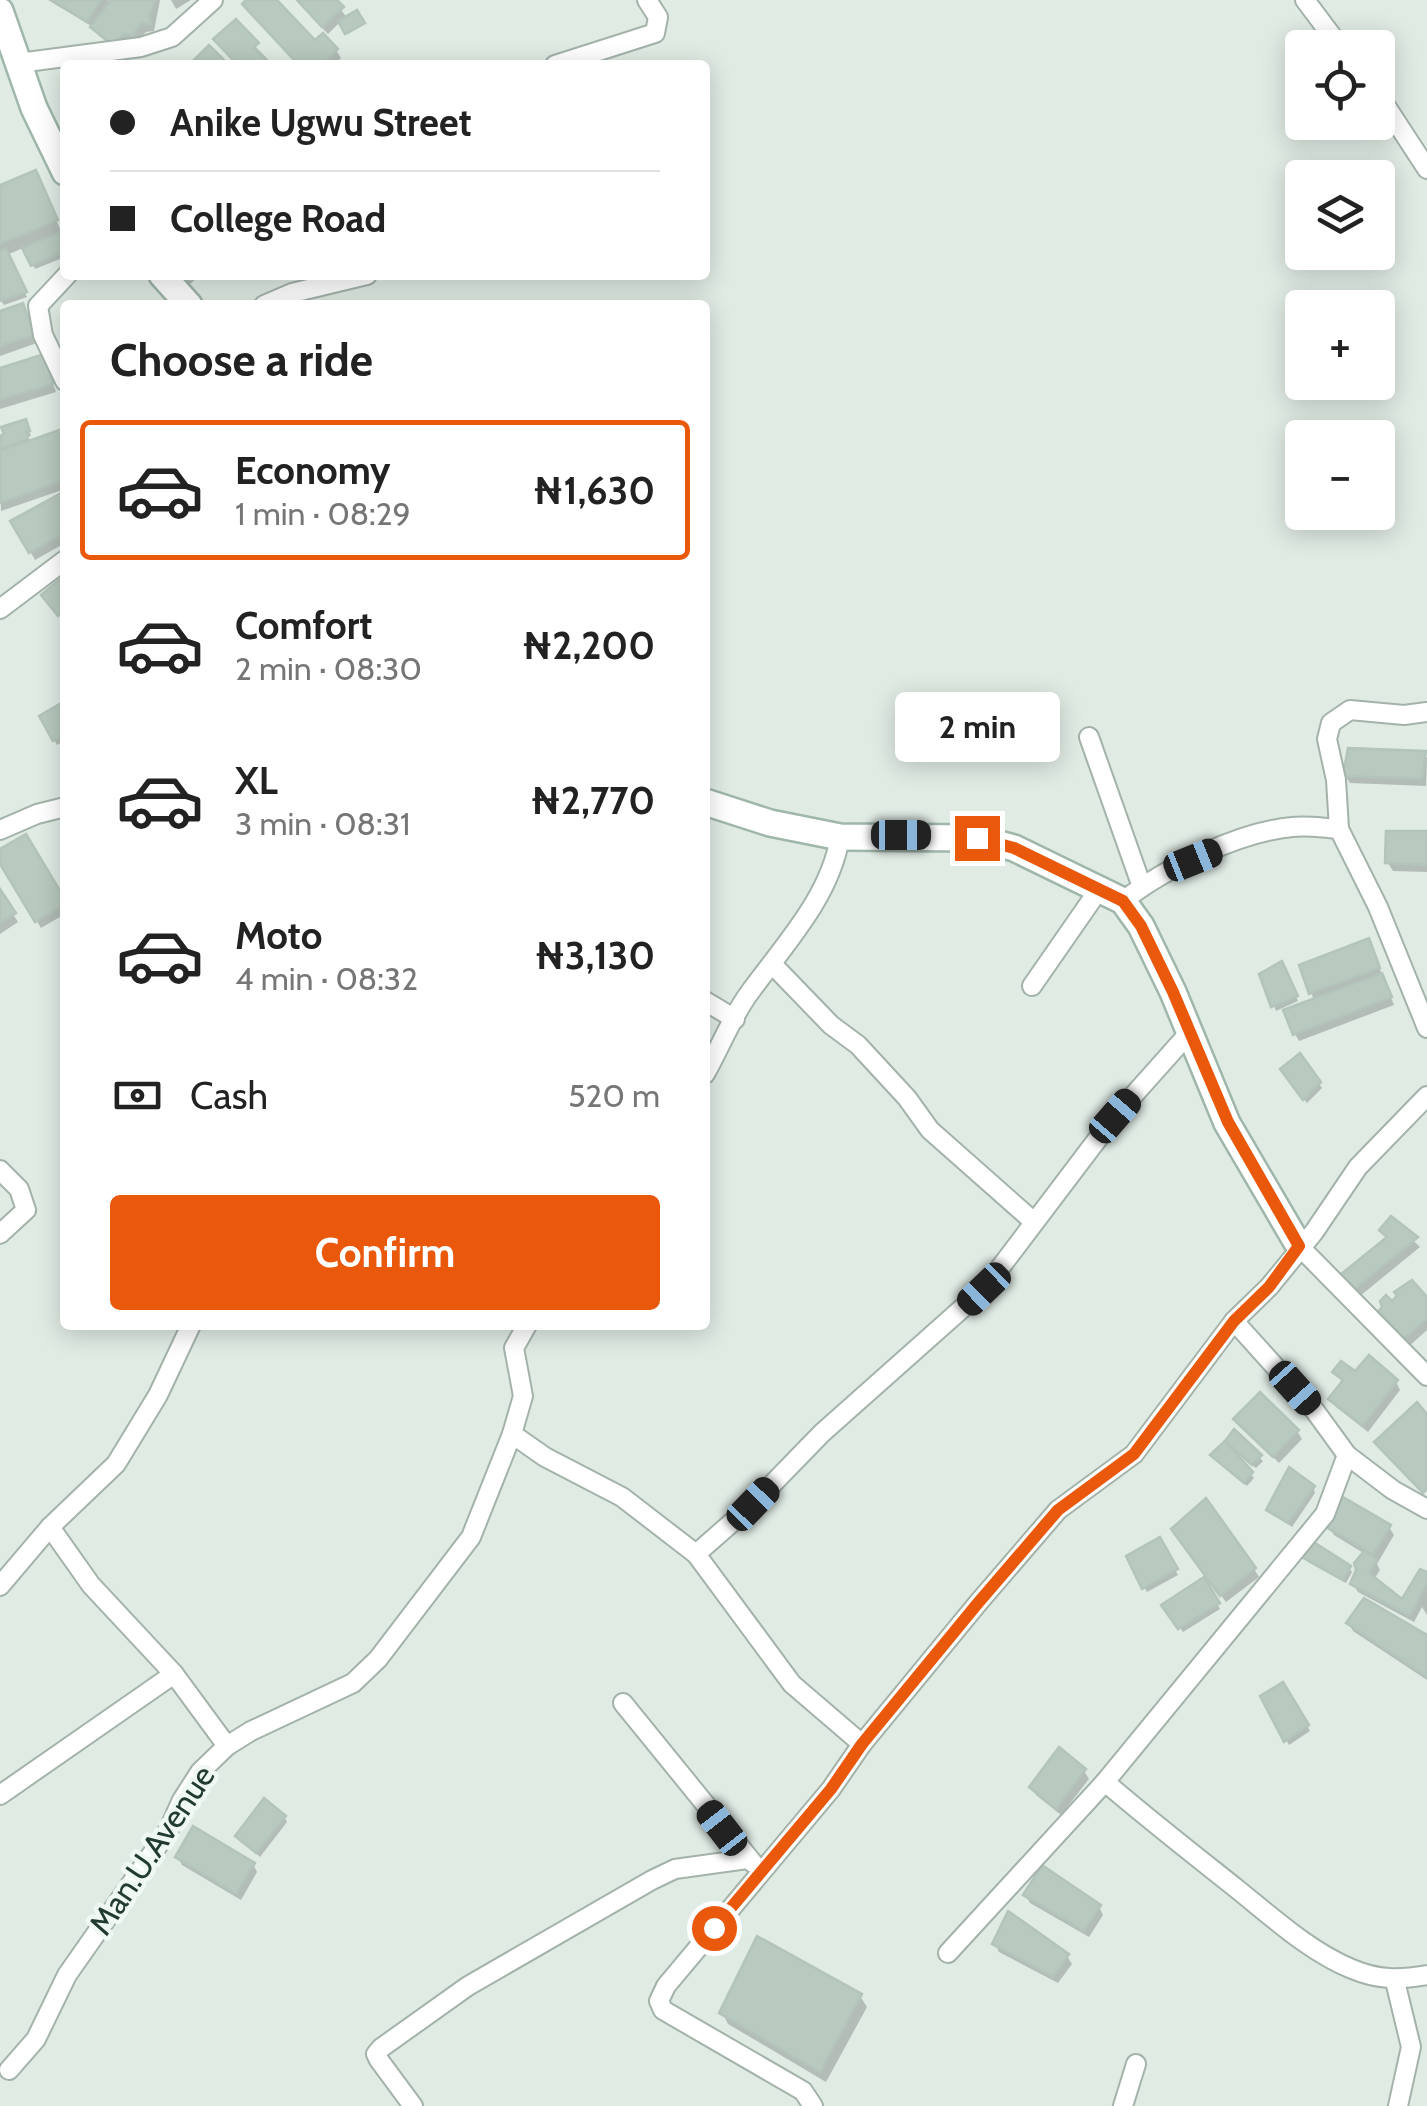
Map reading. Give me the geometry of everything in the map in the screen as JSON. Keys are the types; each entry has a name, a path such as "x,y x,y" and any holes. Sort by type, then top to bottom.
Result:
{"main road":[{"path":"0,11 10,52 60,163"},
{"path":"167,280 185,300"},
{"path":"710,804 840,837 977,838 1014,848 1100,888 1132,894 1228,1122 1299,1246"}],"street":[{"path":"10,52 141,47 172,38 213,0"},
{"path":"570,60 654,33 658,17 647,0"},
{"path":"1305,0 1328,30"},
{"path":"1395,120 1427,169"},
{"path":"60,371 43,335 38,306 62,280"},
{"path":"276,300 347,280"},
{"path":"0,609 60,564"},
{"path":"1427,712 1404,715 1350,710 1331,724 1327,739 1336,780 1339,830 1378,907 1427,1028"},
{"path":"1089,737 1132,894 1193,860 1254,835 1294,826 1339,830"},
{"path":"0,830 60,809"},
{"path":"710,1065 748,995 835,866 840,837"},
{"path":"1032,986 1100,888"},
{"path":"772,964 831,1025 858,1045 908,1098 930,1130 1034,1222"},
{"path":"710,1004 736,1019"},
{"path":"696,1554 984,1289 1115,1116 1189,1033"},
{"path":"813,2106 803,2091 662,2010 659,2001 666,1986 754,1864 831,1789 862,1744 1058,1510 1134,1454 1234,1321 1269,1287 1314,1232 1358,1167 1427,1096"},
{"path":"0,1170 19,1190 26,1210 0,1234"},
{"path":"1299,1246 1427,1376"},
{"path":"1234,1321 1315,1411 1347,1456 1427,1509"},
{"path":"0,1586 50,1527 116,1464 158,1395 190,1330"},
{"name":"Man.U.Avenue","path":"9,2070 36,2038 67,1975 168,1831 200,1772 227,1746 353,1683 378,1659 471,1537 523,1396 514,1348 524,1330"},
{"path":"512,1434 544,1457 622,1497 696,1554 792,1684 862,1744"},
{"path":"948,1953 1106,1782 1325,1514 1347,1456"},
{"path":"50,1527 91,1584 174,1674 227,1746"},
{"path":"0,1795 174,1674"},
{"path":"622,1703 754,1864"},
{"path":"1106,1782 1297,1935 1349,1968 1394,1980 1427,1975"},
{"path":"413,2106 376,2054 468,1986 675,1869 754,1864"},
{"path":"1394,1980 1411,2047 1398,2106"},
{"path":"1122,2106 1136,2064"}],"building":[{"path":"53,0 101,0 87,22"},
{"path":"111,0 155,0 149,17 151,24 141,24 133,35 124,34 115,42 108,41 90,27"},
{"path":"246,0 277,0 315,40 323,33 338,49 326,60 294,60 242,4"},
{"path":"297,0 337,0 344,7 322,27"},
{"path":"357,10 365,23 345,34 338,21"},
{"path":"236,19 259,43 254,47 267,60 233,60 213,39"},
{"path":"209,45 224,60 194,60"},
{"path":"36,170 58,220 0,244 0,185"},
{"path":"60,232 60,253 31,266 22,248"},
{"path":"6,248 27,292 0,301 0,252"},
{"path":"23,303 34,335 0,346 0,311"},
{"path":"44,354 53,384 0,400 0,368"},
{"path":"26,419 28,439 1,449 1,427"},
{"path":"60,430 60,482 0,503 0,451"},
{"path":"60,494 60,536 29,553 10,521"},
{"path":"60,579 60,614 58,616 41,595"},
{"path":"60,704 60,737 53,741 39,716"},
{"path":"1348,748 1426,751 1422,779 1343,776"},
{"path":"1386,831 1427,831 1427,865 1385,863"},
{"path":"26,834 60,891 60,907 35,922 0,864 0,849"},
{"path":"0,889 16,913 0,923"},
{"path":"1369,938 1380,968 1309,994 1299,965"},
{"path":"1282,961 1298,996 1271,1007 1259,974"},
{"path":"1382,973 1392,997 1293,1035 1283,1010"},
{"path":"1300,1053 1321,1082 1303,1100 1280,1069"},
{"path":"1391,1216 1418,1237 1354,1290 1340,1275 1387,1237 1379,1230"},
{"path":"1412,1280 1427,1297 1427,1319 1401,1341 1375,1316 1386,1295 1392,1301 1397,1296 1394,1292"},
{"path":"1369,1355 1398,1380 1363,1426 1328,1399 1343,1380 1332,1372 1341,1361 1355,1371"},
{"path":"1260,1392 1299,1430 1273,1457 1233,1419"},
{"path":"1417,1402 1427,1414 1427,1489 1423,1493 1374,1442"},
{"path":"1234,1429 1262,1455 1252,1465 1225,1441"},
{"path":"1225,1441 1253,1472 1244,1483 1210,1455"},
{"path":"1289,1467 1315,1486 1288,1523 1266,1510"},
{"path":"1343,1497 1391,1525 1373,1555 1326,1527"},
{"path":"1206,1498 1256,1568 1220,1596 1171,1529"},
{"path":"1160,1537 1178,1569 1142,1589 1126,1556"},
{"path":"1312,1541 1351,1566 1343,1580 1302,1557"},
{"path":"1365,1550 1377,1560 1369,1573 1402,1599 1420,1569 1427,1572 1427,1583 1410,1616 1350,1584 1356,1570 1354,1563"},
{"path":"1204,1577 1220,1603 1178,1629 1161,1605"},
{"path":"1364,1598 1427,1635 1427,1677 1346,1623"},
{"path":"1283,1682 1309,1725 1284,1742 1260,1696"},
{"path":"1059,1747 1086,1769 1056,1809 1029,1787"},
{"path":"264,1798 286,1816 256,1853 235,1836"},
{"path":"193,1826 255,1863 236,1894 175,1857"},
{"path":"1042,1865 1101,1905 1084,1931 1023,1895"},
{"path":"1008,1911 1069,1954 1053,1977 992,1944"},
{"path":"757,1936 862,1994 820,2072 719,2013"}],"route":[{"path":"714,1928 831,1789 862,1744 978,1603 1058,1510 1134,1454 1234,1321 1269,1287 1299,1246 1228,1122 1173,992 1141,926 1123,901 1014,848 977,838"}]}
